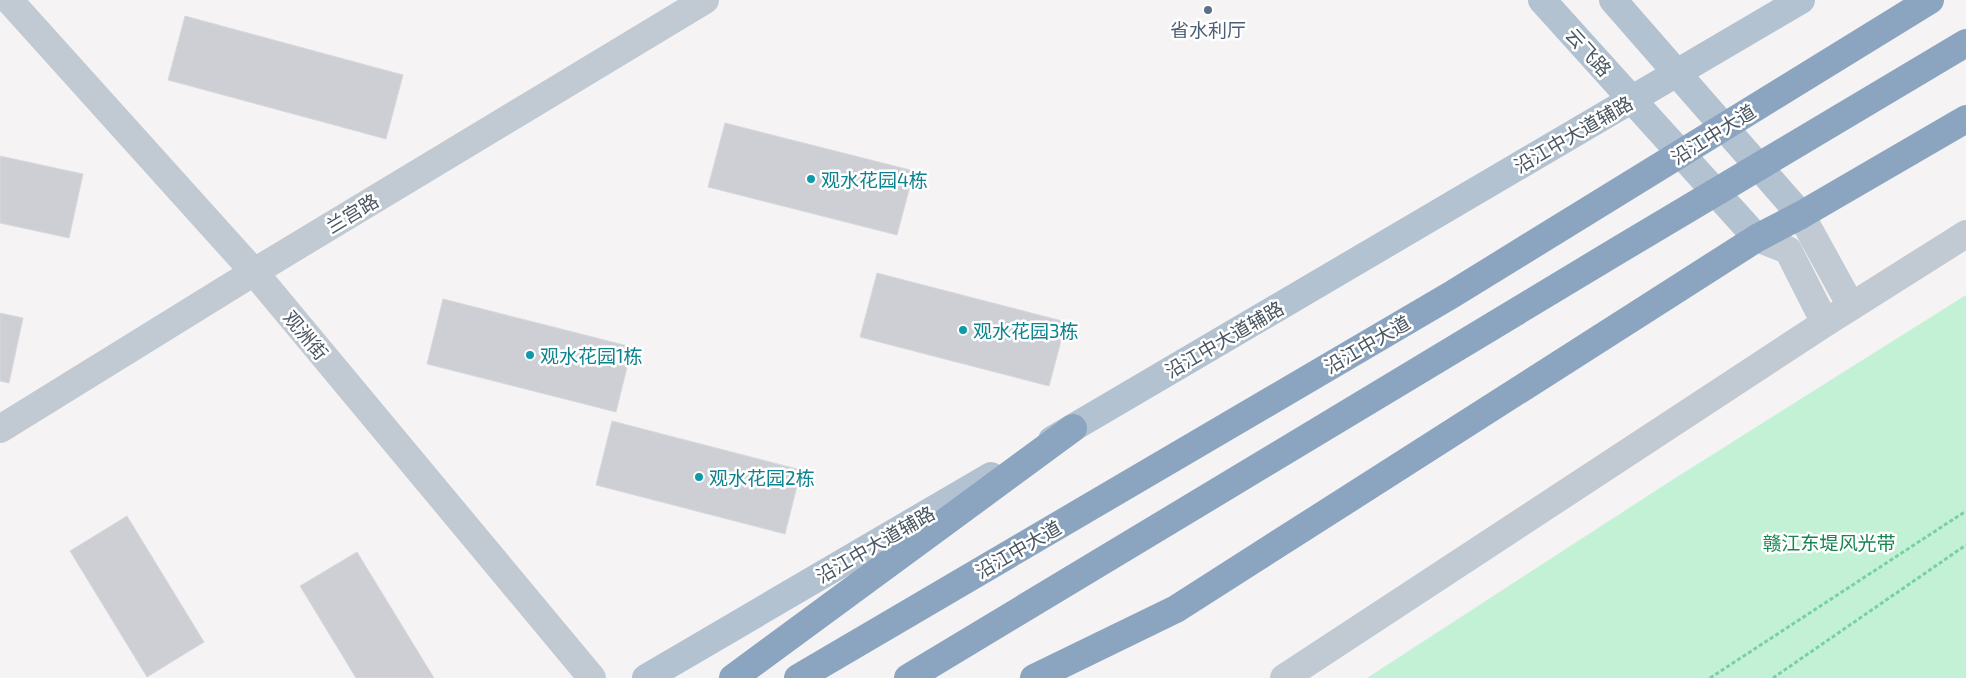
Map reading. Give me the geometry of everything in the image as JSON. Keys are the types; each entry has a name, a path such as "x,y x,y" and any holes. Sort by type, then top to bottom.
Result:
{"highway":[{"name":"沿江中大道","path":"798,678 1451,295 1930,0"},
{"path":"908,678 1616,251 1966,43"},
{"path":"1034,678 1176,609 1758,238 1966,119"},
{"path":"733,678 1073,428"}],"main road":[{"name":"云飞路","path":"1542,0 1758,238"},
{"path":"1613,0 1801,215"},
{"name":"沿江中大道辅路","path":"646,678 1678,74 1801,0"}],"street":[{"name":"观洲街","path":"9,0 254,272 592,678"},
{"name":"兰宫路","path":"0,430 254,272 705,0"},
{"path":"1801,215 1851,306"},
{"path":"1284,678 1824,323 1966,234"},
{"path":"1758,238 1788,250 1824,323"}],"path":[{"path":"1710,678 1966,511"},
{"path":"1773,678 1966,544"}],"green space":[{"name":"赣江东堤风光带","path":"1966,295 1966,678 1367,678 1669,482"}],"building":[{"path":"185,16 403,75 386,139 168,80"},
{"name":"观水花园4栋","path":"725,123 914,171 897,235 708,187"},
{"path":"0,156 83,174 69,238 0,223"},
{"name":"观水花园3栋","path":"877,273 1066,322 1049,386 860,337"},
{"name":"观水花园1栋","path":"443,299 632,347 616,412 427,364"},
{"path":"0,313 23,318 9,383 0,381"},
{"name":"观水花园2栋","path":"612,421 801,470 785,534 596,485"},
{"path":"127,516 204,642 147,677 70,551"},
{"path":"357,552 434,678 356,678 300,586"}],"place":[{"name":"省水利厅","path":"1208,10"},
{"name":"观水花园4栋","path":"811,179"},
{"name":"观水花园3栋","path":"963,330"},
{"name":"观水花园1栋","path":"530,355"},
{"name":"观水花园2栋","path":"699,477"}]}
